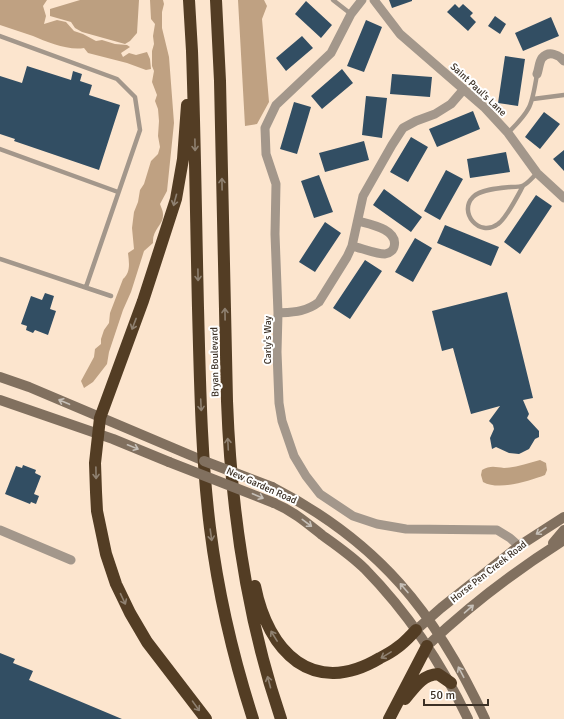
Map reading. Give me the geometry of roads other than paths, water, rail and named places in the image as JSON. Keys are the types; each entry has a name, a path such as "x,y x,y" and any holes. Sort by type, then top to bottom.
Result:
{"highway":[{"name":"Bryan Boulevard","path":"189,0 192,50 200,391 207,498 214,556 223,603 234,652 253,719"},
{"name":"Bryan Boulevard","path":"216,0 220,82 227,408 232,494 239,545 253,618 265,669 280,719"},
{"path":"192,50 183,158 176,199 143,301 100,418 97,434 96,463 97,511 106,554 116,584 130,613 147,642 206,719"},
{"path":"232,494 262,614 276,641 286,653 306,667 317,671 336,673 349,672 371,663 398,648 416,630"},
{"path":"392,714 427,646"},
{"path":"392,714 421,680 428,676 438,674 450,683"}],"main road":[{"name":"New Garden Road","path":"0,377 29,387 169,447 272,487 323,516 359,543 383,565 429,618 459,667 485,719"},
{"name":"New Garden Road","path":"0,400 97,434 290,510 364,568 405,614 450,683 468,719"},
{"name":"Horse Pen Creek Road","path":"416,630 519,546 564,517"},
{"path":"547,551 564,530"},
{"name":"Horse Pen Creek Road","path":"427,646 480,599 564,540"}],"street":[{"name":"Carly's Way","path":"362,0 351,14 331,53 276,105 265,128 266,154 276,184 275,234 278,314 278,379 279,403 282,421 294,456 306,476 320,494 353,516 390,528 416,530 497,530 519,546"},
{"name":"Saint Paul's Lane","path":"374,0 400,34 484,107 508,133 537,173 564,198"},
{"path":"537,74 542,58 547,55 554,54 564,61"},
{"path":"278,314 302,311 319,302 347,257 352,246 363,196 403,128 416,121 435,114 451,104 464,89"},
{"path":"352,246 384,254 392,251 394,247 394,239 386,230 358,221"},
{"path":"0,530 70,560"}],"lane":[{"path":"333,0 351,14"},
{"path":"0,36 117,79 135,97 140,130 86,287"},
{"path":"508,133 522,120 529,110 533,99 537,74"},
{"path":"533,99 564,95"},
{"path":"0,149 118,192"},
{"path":"523,186 497,188 473,197 469,204 468,213 472,222 481,228 492,228 500,224 523,186 537,173"},
{"path":"0,259 111,296"}]}
